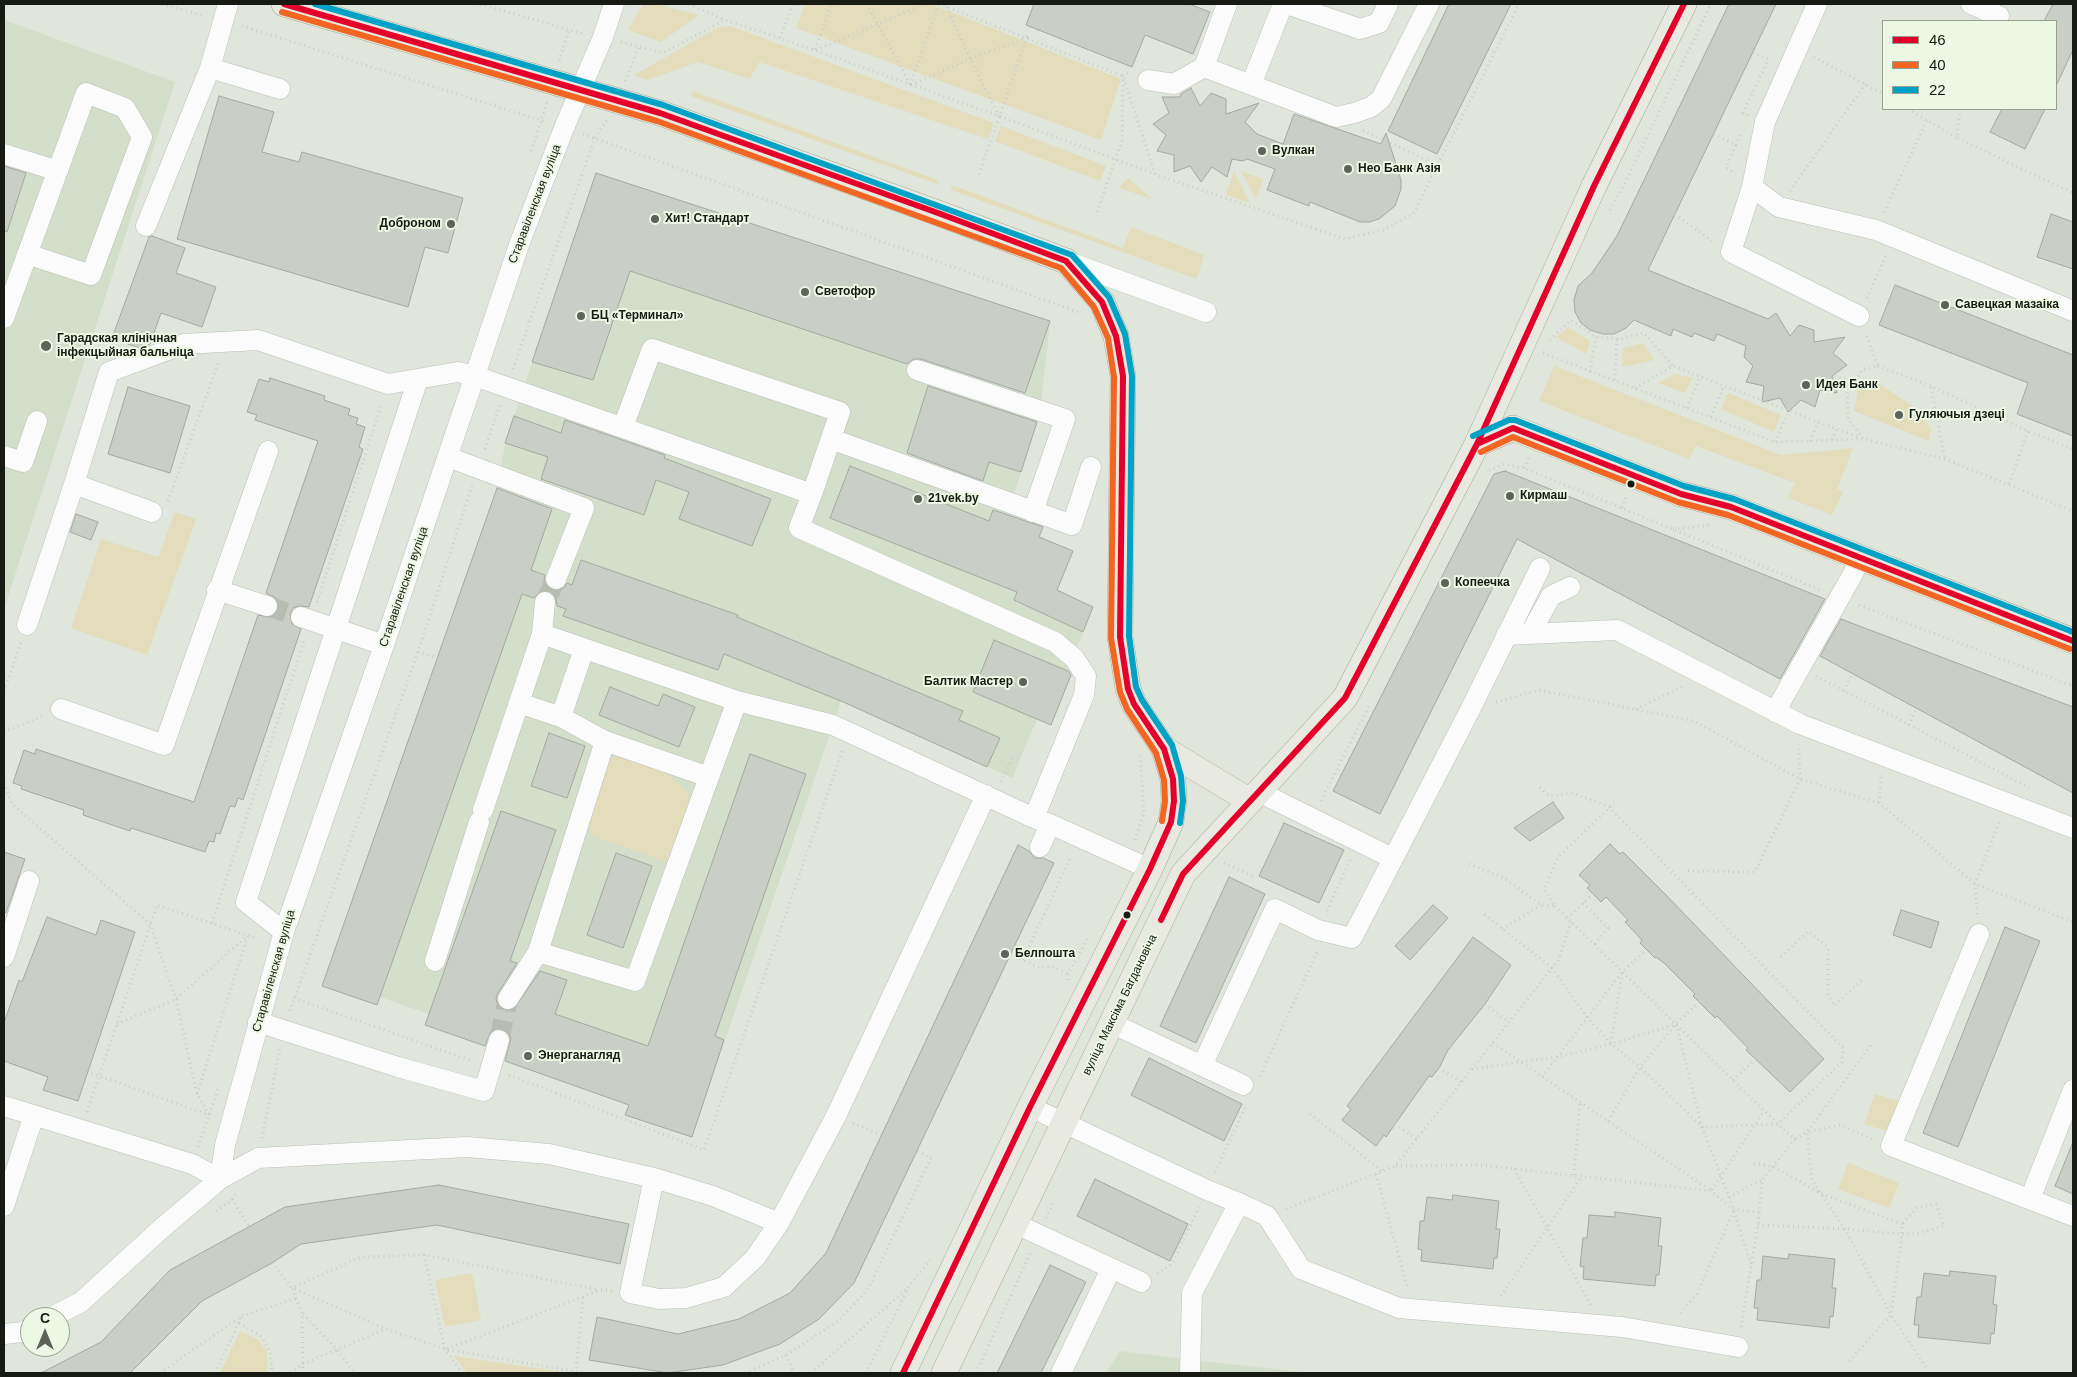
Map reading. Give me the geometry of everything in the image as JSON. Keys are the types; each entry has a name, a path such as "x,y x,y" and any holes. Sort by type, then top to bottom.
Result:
{"main road":[{"path":"284,4 660,113 1066,260 1102,302 1116,336 1122,376 1120,636 1128,689 1152,750 1173,779 1174,801 1171,822 1139,865 1030,1107 903,1373"},
{"name":"вуліца Максіма Багдановіча","path":"944,1373 1183,874 1346,698 1477,444 1594,186 1684,4"},
{"path":"1504,388 1518,412 1533,421 1598,449 1684,482 1731,507 2073,641"},
{"path":"1477,444 1513,428 1681,494 1731,507"},
{"path":"1152,750 1254,797"},
{"path":"926,1325 937,1316 951,1315 960,1322 962,1337"}],"street":[{"name":"Старавіленская вуліца","path":"220,1179 225,1145 284,932 384,645 520,242 614,4"},
{"path":"1148,80 1174,84 1204,67 1227,4"},
{"path":"1251,85 1283,4"},
{"path":"1287,4 1360,29 1379,23 1388,4"},
{"path":"1204,67 1336,116 1354,113 1371,107 1381,99 1429,4"},
{"path":"1817,4 1765,122 1752,187 1731,252 1860,316"},
{"path":"1971,4 2000,13"},
{"path":"146,226 210,68 226,12"},
{"path":"210,68 280,89"},
{"path":"4,318 86,93 125,108 142,137 90,275 28,254"},
{"path":"4,154 58,172"},
{"path":"1752,187 1779,207 1876,230 2073,311"},
{"path":"1066,260 1206,312"},
{"path":"27,625 109,372 184,344 258,340 388,384 458,372 475,376 812,494"},
{"path":"623,427 652,349 840,412 799,528 1055,642 1074,658 1086,676 1084,695 1042,821 1040,847"},
{"path":"917,370 1064,419 1033,512"},
{"path":"284,932 246,902 418,379"},
{"path":"4,456 23,462 37,421"},
{"path":"831,439 1072,525 1091,467"},
{"path":"60,709 164,745 217,590 268,451"},
{"path":"448,457 584,508 556,579"},
{"path":"74,484 160,508"},
{"path":"1775,712 1854,572 1859,557"},
{"path":"1202,1066 1275,909 1323,931 1352,938 1470,710 1540,568"},
{"path":"1530,634 1551,596 1570,587"},
{"path":"217,590 267,606"},
{"path":"435,961 542,634 545,602"},
{"path":"306,619 384,645"},
{"path":"1506,635 1617,630 1800,724 2073,828"},
{"path":"542,634 737,701 832,725 1139,865"},
{"path":"561,717 584,649"},
{"path":"538,952 635,982 737,701"},
{"path":"519,703 561,717 605,741 710,778"},
{"path":"508,999 538,952 605,741"},
{"path":"654,1178 630,1293 659,1300 686,1298 724,1287 755,1258 779,1223 836,1116 989,796"},
{"path":"1254,797 1358,841 1392,858"},
{"path":"4,957 29,881"},
{"path":"1978,934 1891,1146 2073,1216"},
{"path":"258,1022 398,1067 484,1091 499,1040"},
{"path":"1112,1024 1250,1089"},
{"path":"2030,1198 2073,1090"},
{"path":"4,1106 192,1164 220,1179"},
{"path":"1030,1107 1206,1190 1266,1216 1301,1269 1399,1308 1603,1325 1738,1347"},
{"path":"4,1206 34,1115"},
{"path":"70,1308 81,1302 162,1228 220,1179 258,1158 467,1147 549,1154 654,1178 713,1196 779,1223"},
{"path":"1190,1373 1192,1293 1239,1203"},
{"path":"1016,1224 1141,1282"},
{"path":"1061,1373 1112,1269"},
{"path":"4,1334 20,1332"}],"path":[{"path":"162,4 226,12 542,120"},
{"path":"480,4 569,30 558,65"},
{"path":"689,4 725,20 1000,116 1154,174 1346,239 1383,230 1413,214 1439,166 1519,4"},
{"path":"780,38 793,4"},
{"path":"815,50 832,4"},
{"path":"866,4 910,85"},
{"path":"815,50 925,4"},
{"path":"910,85 939,4 1123,76"},
{"path":"1626,183 1711,4"},
{"path":"946,7 1000,116"},
{"path":"612,39 663,53 725,20"},
{"path":"910,85 970,58 1027,37"},
{"path":"979,174 1027,37"},
{"path":"625,83 639,47"},
{"path":"1798,49 1866,83 1882,93"},
{"path":"1753,53 1769,59"},
{"path":"1123,76 1154,174"},
{"path":"1097,212 1122,142 1123,76"},
{"path":"1779,207 1866,83"},
{"path":"1910,110 1956,138 2073,193"},
{"path":"1956,138 1960,110"},
{"path":"1354,113 1357,128 1439,166"},
{"path":"1876,230 1927,120"},
{"path":"1743,127 1726,167 1752,187"},
{"path":"1714,134 1736,145"},
{"path":"258,1158 284,1030 294,998 418,652 478,468 596,138 1083,314"},
{"path":"1675,214 1731,252"},
{"path":"1878,366 1860,316 1894,237"},
{"path":"1546,345 1572,320 1596,337 1617,338 1644,333 1673,366 1863,439 1945,460 2073,510"},
{"path":"1590,372 1596,337"},
{"path":"1615,380 1617,338"},
{"path":"160,508 226,342"},
{"path":"1539,351 1550,357 1775,442 1863,439"},
{"path":"1635,388 1673,366"},
{"path":"1863,439 1848,418 1847,394 1862,370 1878,366 1931,386 2028,432 2073,449"},
{"path":"1830,374 1854,383"},
{"path":"1687,408 1700,376"},
{"path":"212,923 306,619 388,384"},
{"path":"1711,417 1724,386"},
{"path":"1931,386 1945,460"},
{"path":"1775,442 1789,411"},
{"path":"1810,441 1818,422"},
{"path":"1832,440 1836,429"},
{"path":"2009,484 2028,432"},
{"path":"1488,470 1504,464 1524,468 1839,598 2073,686"},
{"path":"4,691 27,625"},
{"path":"418,652 437,658"},
{"path":"1800,667 2030,788"},
{"path":"1844,691 1852,674"},
{"path":"1634,710 1705,676"},
{"path":"1470,710 1540,690 1694,721 1800,779 1879,803 1976,884 2073,922"},
{"path":"1908,725 1916,708"},
{"path":"4,732 60,709"},
{"path":"294,998 490,1067 704,1150 849,732"},
{"path":"1688,871 1754,872 1800,779 1799,745"},
{"path":"1139,865 1152,750"},
{"path":"989,796 1012,758"},
{"path":"1879,803 1881,772"},
{"path":"4,783 12,804 150,924 176,999 197,1094 208,1115 88,1072"},
{"path":"1484,914 1552,968 1587,1017 1611,1044 1640,1067 1702,1126 1778,1124 1842,1062 1843,1048 1609,808 1573,793 1550,796 1539,787"},
{"path":"1614,803 1559,856 1544,889 1555,906 1594,945 1795,1139"},
{"path":"1978,934 1976,884 2001,817"},
{"path":"1141,1282 1172,1264 1323,931 1358,841"},
{"path":"1023,960 1071,857"},
{"path":"1216,860 1254,877"},
{"path":"1469,864 1504,878 1541,905 1555,906"},
{"path":"1567,918 1593,894"},
{"path":"1583,903 1608,928 1594,945"},
{"path":"82,1130 157,905 262,939"},
{"path":"1502,929 1541,905"},
{"path":"1395,1166 1558,961 1572,922"},
{"path":"1068,985 1068,974 1092,930"},
{"path":"1781,957 1808,931 1828,947 1828,994 1834,1006 1864,978"},
{"path":"117,1024 176,999 248,935"},
{"path":"197,1094 248,935"},
{"path":"1542,1077 1622,972 1646,950"},
{"path":"1011,954 1040,968 1052,966 1068,974"},
{"path":"1611,1044 1622,972"},
{"path":"1608,1121 1640,1067 1676,1024 1699,1002"},
{"path":"1485,1004 1509,1022"},
{"path":"1472,1069 1557,1057 1611,1044 1676,1024"},
{"path":"1676,1024 1702,1126 1734,1210 1751,1266"},
{"path":"1873,1042 1807,1132 1812,1180 1845,1229 1891,1314 1926,1367"},
{"path":"1492,1043 1711,1191 1734,1210 1759,1212"},
{"path":"1733,1080 1754,1059"},
{"path":"1439,1068 1462,1082"},
{"path":"1574,1175 1580,1102"},
{"path":"1711,1191 1764,1111"},
{"path":"1310,1114 1383,1171"},
{"path":"836,1116 882,1135"},
{"path":"1395,1124 1417,1140"},
{"path":"1729,1197 1762,1180 1795,1139 1807,1132 1840,1126 1891,1146"},
{"path":"747,1373 786,1355 838,1321 868,1289 931,1158 917,1151"},
{"path":"1754,1164 1772,1166 1822,1194 1902,1224"},
{"path":"1266,1216 1395,1166 1480,1165 1711,1191"},
{"path":"1513,1169 1603,1325"},
{"path":"1376,1174 1414,1310"},
{"path":"1488,1316 1582,1176"},
{"path":"220,1179 249,1227"},
{"path":"1738,1347 1758,1225 1762,1180"},
{"path":"232,1200 237,1192"},
{"path":"1758,1225 1845,1229 1902,1234 1914,1234 1944,1226 1936,1204 1917,1208 1902,1224 1902,1234 1891,1314 1849,1361"},
{"path":"1661,1334 1697,1294 1734,1210"},
{"path":"292,1288 361,1257 424,1256 600,1290 630,1293"},
{"path":"424,1256 445,1349 462,1373"},
{"path":"272,1263 292,1288 302,1313 303,1373"},
{"path":"811,1373 909,1286"},
{"path":"292,1288 386,1329 445,1349 575,1373 584,1373"},
{"path":"445,1349 600,1290"},
{"path":"575,1373 583,1297"},
{"path":"160,1373 242,1316 297,1298"},
{"path":"302,1313 338,1351 355,1373"},
{"path":"216,1373 242,1316"},
{"path":"239,1323 262,1337 270,1352 272,1369 270,1373"},
{"path":"291,1373 303,1364 338,1351 386,1329"},
{"path":"866,1373 875,1354"},
{"path":"786,1355 794,1373"}],"shaded area":[{"path":"643,4 655,4 699,15 661,42 628,30"},
{"path":"805,4 931,4 1121,79 1101,140 796,28"},
{"name":"Гарадская клінічная інфекцыйная бальніца","path":"4,20 175,82 4,609"},
{"path":"730,26 994,123 988,139 759,62 750,79 698,62 647,80 634,75 719,27"},
{"path":"693,91 938,180 937,184 691,96"},
{"path":"1001,126 1106,166 1100,181 995,141"},
{"path":"1234,171 1250,203 1226,195"},
{"path":"1241,171 1263,179 1256,199"},
{"path":"596,173 1050,321 1040,414 1010,506 1046,521 1039,537 1073,551 1057,590 1093,607 1068,670 1073,672 1051,725 1037,719 1012,778 841,701 692,1137 625,1115 629,1105 505,1061 510,1043 484,1034 481,1044 425,1025 429,1014 380,997 377,1005 322,986 498,486 505,443"},
{"path":"1128,178 1152,199 1119,188"},
{"path":"952,185 1123,248 1131,227 1204,255 1197,279 951,190"},
{"path":"1568,327 1590,341 1586,354 1556,337"},
{"path":"1643,343 1654,360 1622,367 1623,348"},
{"path":"1554,366 1781,455 1853,448 1837,489 1843,492 1832,515 1788,498 1795,483 1696,446 1689,459 1539,401"},
{"path":"1674,374 1692,378 1685,393 1658,383"},
{"path":"1864,382 1878,383 1917,409 1931,430 1929,441 1854,411 1858,391"},
{"path":"1728,393 1781,415 1774,432 1721,409"},
{"path":"175,512 196,519 147,655 71,628 101,539 158,557"},
{"path":"619,755 636,759 666,773 687,791 692,804 670,863 592,836 586,821 607,761"},
{"path":"1875,1094 1899,1101 1887,1131 1864,1124"},
{"path":"1848,1163 1899,1183 1889,1208 1838,1189"},
{"path":"472,1273 481,1320 445,1327 435,1280"},
{"path":"240,1331 258,1340 267,1351 267,1373 220,1373"},
{"path":"1120,1351 1191,1360 1312,1373 1106,1373"},
{"path":"454,1356 570,1373 467,1373"}],"building":[{"path":"1034,4 1189,4 1210,12 1193,54 1145,35 1132,67 1026,25"},
{"path":"1449,4 1511,4 1437,154 1388,131"},
{"path":"1729,4 1776,4 1648,270 1768,319 1776,313 1790,336 1799,325 1814,330 1814,342 1845,337 1833,353 1847,365 1832,376 1837,393 1820,390 1815,407 1801,400 1788,412 1780,398 1762,402 1764,386 1746,382 1753,366 1744,357 1746,346 1717,334 1714,341 1694,333 1692,337 1673,329 1671,336 1634,320 1626,328 1614,334 1603,334 1590,330 1581,323 1575,312 1574,300 1578,286 1592,273 1617,236"},
{"path":"2053,4 2073,4 2073,50 2057,84 2057,20 2045,20"},
{"path":"1191,88 1200,106 1211,93 1226,99 1226,114 1259,103 1245,122 1257,134 1283,144 1294,114 1381,144 1386,133 1401,180 1401,189 1395,206 1379,219 1360,222 1310,202 1309,206 1267,190 1275,169 1247,159 1243,161 1232,159 1227,177 1212,167 1201,182 1190,166 1174,172 1174,155 1157,151 1166,135 1153,124 1169,113 1162,97 1180,97 1181,94"},
{"path":"219,96 274,112 262,152 299,162 302,152 463,198 448,253 425,247 408,307 177,239"},
{"path":"2001,110 2044,110 2025,149 1990,132"},
{"path":"4,166 26,173 7,232 4,231"},
{"path":"596,173 1050,321 1025,393 921,359 914,359 907,364 630,271 593,380 532,362"},
{"path":"2051,214 2073,222 2073,269 2037,257"},
{"path":"152,236 185,248 176,273 216,287 202,327 161,313 150,344 139,348 112,338 149,237"},
{"path":"1895,285 2073,355 2073,436 2017,414 2028,383 1879,325"},
{"path":"270,378 325,396 324,400 350,409 348,415 358,418 356,424 365,427 359,447 363,449 309,607 298,606 293,608 290,614 292,624 301,629 243,800 238,798 235,807 230,806 220,834 216,833 214,842 209,841 205,852 131,828 130,831 83,815 84,810 21,789 22,786 13,783 24,750 35,754 36,749 194,802 258,615 270,617 278,610 279,604 276,598 266,593 318,441 255,420 257,415 247,412 259,379 269,382"},
{"path":"928,386 1037,422 1021,472 989,462 983,481 907,453"},
{"path":"128,387 190,406 170,473 108,454"},
{"path":"514,416 561,433 565,420 665,455 664,458 771,499 752,546 679,519 689,492 656,480 644,515 541,479 548,457 505,443"},
{"path":"850,466 989,521 993,510 1043,527 1039,537 1073,551 1057,590 1093,607 1083,632 1014,600 1017,592 830,518"},
{"path":"1505,471 1825,599 1780,679 1517,539 1380,814 1333,791 1494,474"},
{"path":"497,488 552,509 531,570 545,575 544,581 551,590 558,591 564,588 567,583 572,585 581,560 738,615 737,617 963,711 959,720 1000,738 987,767 841,701 724,654 718,670 563,616 566,609 557,606 556,598 551,592 541,591 534,598 522,594 377,1005 322,986"},
{"path":"76,514 98,522 91,540 70,532"},
{"path":"1841,619 2073,707 2073,793 1820,656"},
{"name":"Балтик Мастер","path":"994,640 1068,671 1071,675 1051,725 973,692"},
{"path":"610,687 658,706 663,694 695,707 679,747 599,715"},
{"path":"549,733 585,746 567,798 531,786"},
{"path":"750,754 806,774 715,1036 724,1040 692,1137 625,1115 629,1105 505,1061 511,1038 508,1032 503,1029 497,1028 491,1031 485,1046 425,1025 501,811 556,830 510,961 517,963 498,993 496,999 498,1005 507,1011 514,1009 540,971 567,980 555,1014 648,1046"},
{"path":"1553,802 1564,818 1530,841 1514,828"},
{"path":"1284,823 1344,850 1319,903 1259,876"},
{"path":"1610,844 1620,854 1623,852 1666,895 1824,1059 1790,1092 1746,1050 1748,1048 1717,1016 1715,1018 1693,996 1695,994 1664,963 1655,958 1640,943 1642,940 1625,922 1628,920 1606,897 1601,902 1587,888 1590,885 1579,875"},
{"path":"1018,845 1029,851 1035,858 1043,858 1054,863 854,1283 819,1319 780,1344 723,1365 668,1373 589,1360 597,1317 678,1334 739,1319 790,1293 826,1253"},
{"path":"4,852 25,859 6,913 4,912"},
{"path":"616,853 652,866 623,948 587,935"},
{"path":"1229,877 1265,894 1196,1043 1160,1026"},
{"path":"1433,905 1448,918 1410,960 1395,946"},
{"path":"1901,910 1939,922 1931,948 1893,935"},
{"path":"47,917 96,935 101,920 135,932 78,1101 43,1090 48,1077 4,1061 4,1023 19,980 22,982"},
{"path":"2005,927 2040,941 1958,1147 1923,1133"},
{"path":"1473,937 1511,965 1485,1004 1448,1050 1439,1068 1432,1077 1429,1076 1386,1137 1384,1135 1376,1146 1342,1120 1351,1109 1347,1106"},
{"path":"1149,1058 1242,1104 1224,1141 1131,1095"},
{"path":"2073,1142 2073,1194 2055,1186"},
{"path":"1095,1179 1188,1224 1170,1261 1077,1216"},
{"path":"439,1185 629,1224 620,1264 437,1225 301,1244 272,1263 202,1301 130,1373 41,1373 101,1342 170,1270 285,1207"},
{"path":"1453,1195 1499,1201 1496,1229 1500,1229 1497,1258 1494,1258 1493,1269 1421,1261 1422,1250 1418,1249 1420,1221 1424,1221 1427,1197 1452,1200"},
{"path":"1615,1212 1661,1218 1658,1246 1662,1246 1659,1275 1656,1275 1655,1286 1583,1279 1584,1267 1580,1266 1583,1238 1587,1238 1589,1215 1615,1217"},
{"path":"1789,1254 1835,1259 1832,1288 1836,1288 1833,1317 1830,1316 1829,1328 1757,1320 1758,1308 1754,1308 1757,1280 1761,1280 1763,1256 1788,1259"},
{"path":"1050,1265 1086,1282 1041,1373 997,1373"},
{"path":"1950,1271 1996,1276 1993,1304 1997,1305 1994,1334 1991,1333 1990,1344 1918,1337 1919,1325 1914,1325 1917,1297 1921,1297 1924,1273 1949,1276"}],"tunnel":[{"path":"545,602 556,579"},
{"path":"267,606 301,617"},
{"path":"499,1040 508,999"}],"transit line":[{"name":"46","path":"284,4 660,113 938,213 1066,261 1102,302 1116,336 1123,376 1120,637 1128,689 1134,704 1164,749 1173,779 1174,801 1171,822 1150,869 1030,1107 903,1373"},
{"name":"22","path":"315,4 663,105 1072,255 1109,297 1125,334 1132,376 1129,636 1136,687 1142,700 1172,745 1181,776 1183,801 1180,823"},
{"name":"46","path":"1161,920 1183,874 1345,698 1477,444 1594,186 1684,4"},
{"name":"40","path":"282,12 657,121 1061,268 1094,307 1108,338 1114,377 1111,638 1120,692 1127,709 1156,753 1164,780 1165,801 1162,821"},
{"name":"22","path":"1473,436 1509,420 1515,420 1684,486 1734,499 2073,632"},
{"name":"46","path":"1477,444 1513,428 1681,494 1731,507 2073,641"},
{"name":"40","path":"1481,452 1513,437 1678,502 1728,515 2070,649"}],"place":[{"name":"Вулкан","path":"1262,151"},
{"name":"Нео Банк Азія","path":"1348,169"},
{"name":"Хит! Стандарт","path":"655,219"},
{"name":"Доброном","path":"451,224"},
{"name":"Светофор","path":"805,292"},
{"name":"Савецкая мазаіка","path":"1945,305"},
{"name":"БЦ «Терминал»","path":"581,316"},
{"name":"Гарадская клінічная інфекцыйная бальніца","path":"46,346"},
{"name":"Идея Банк","path":"1806,385"},
{"name":"Гуляючыя дзеці","path":"1899,415"},
{"name":"Кирмаш","path":"1510,496"},
{"name":"21vek.by","path":"918,499"},
{"name":"Копеечка","path":"1445,583"},
{"name":"Балтик Мастер","path":"1023,682"},
{"name":"Белпошта","path":"1005,954"},
{"name":"Энерганагляд","path":"528,1056"}]}
